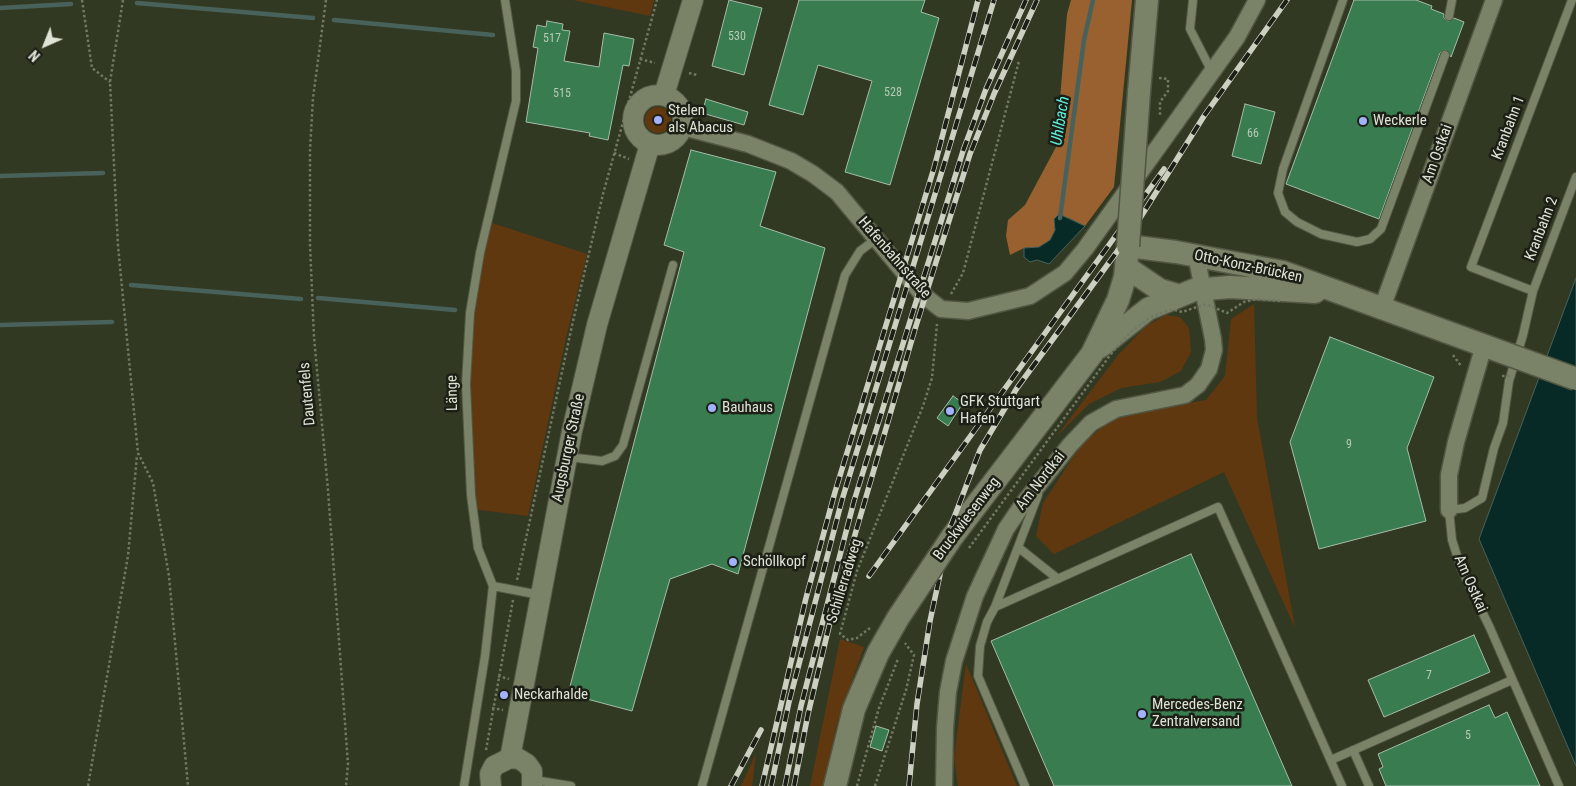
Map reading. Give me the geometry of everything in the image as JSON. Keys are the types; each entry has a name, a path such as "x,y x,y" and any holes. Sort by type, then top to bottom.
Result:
{"main road":[{"path":"1147,0 1127,256 1160,290 1176,295"},
{"name":"Otto-Konz-Brücken","path":"1127,256 1196,256 1285,291"},
{"name":"Bruckwiesenweg","path":"835,786 854,709 888,656 898,618 952,537 1092,354 1118,300 1127,256"},
{"name":"Otto-Konz-Brücken","path":"1092,354 1132,319 1176,295 1205,296 1230,287 1285,291 1373,305 1576,379"}],"street":[{"path":"664,95 692,0"},
{"name":"Hafenbahnstraße","path":"683,127 748,144 791,161 837,192 922,294 941,309 968,311 1030,296 1065,273 1085,249 1160,141 1237,37 1257,0"},
{"name":"Am Ostkai","path":"1373,305 1494,0"},
{"path":"664,95 672,99 679,106 683,115 683,127 679,135 670,142 660,145 650,144 641,139 636,132 634,113 645,98 664,95"},
{"name":"Augsburger Straße","path":"510,758 567,457 597,325 650,144"},
{"name":"Am Nordkai","path":"944,786 948,692 964,627 974,596 1006,529 1048,472 1080,434 1108,412 1124,406 1176,398 1192,390 1209,369 1214,350 1213,339 1196,256"},
{"name":"Am Ostkai","path":"1449,510 1449,475 1456,442 1484,345"},
{"path":"491,786 490,774 494,766 501,760 510,758 519,759 527,764 532,771 533,783"}],"lane":[{"name":"Länge","path":"464,786 485,656 493,586 478,548 471,495 466,384 470,313 480,253 516,101 516,71 505,0"},
{"path":"1193,0 1190,29 1212,72"},
{"path":"1343,0 1283,169 1278,194 1285,212 1297,222 1321,234 1357,242 1370,240 1381,229 1445,55"},
{"path":"1449,16 1452,0"},
{"name":"Kranbahn 1","path":"1533,291 1471,267 1572,0"},
{"name":"Kranbahn 2","path":"1449,510 1465,508 1482,498 1494,445 1503,423 1509,381 1523,335 1533,291 1576,177"},
{"path":"702,786 845,275 860,251 876,239"},
{"path":"567,457 602,461 615,456 623,445 673,265"},
{"path":"1025,786 978,676 980,646 987,622 1019,548 1027,518 1048,472"},
{"path":"995,607 1218,506 1342,786"},
{"name":"Am Ostkai","path":"1449,510 1452,540 1461,568 1490,628 1559,786"},
{"path":"1019,548 1058,579"},
{"path":"493,586 540,594"},
{"path":"1331,760 1512,680"},
{"path":"1354,750 1369,786"},
{"path":"533,783 571,786"}],"path":[{"path":"82,0 92,68 110,82"},
{"path":"88,786 128,556 138,453 118,246 110,82 123,0"},
{"name":"Dautenfels","path":"326,0 313,98 310,150 310,245 314,336 328,490 348,764 346,786"},
{"path":"484,756 515,590 572,321 603,194 657,0"},
{"path":"954,290 966,263 1019,61"},
{"path":"1140,84 1168,79 1168,91 1160,102 1160,141"},
{"path":"965,553 1114,350 1131,332 1151,318 1167,311 1175,310 1182,312 1205,296 1227,313 1236,306 1285,291"},
{"name":"Schillerradweg","path":"875,623 857,638 848,640 840,634 857,571 929,387 938,321"},
{"path":"1450,351 1461,366 1496,379 1502,376"},
{"path":"138,453 153,483 169,576 188,786"},
{"path":"875,786 891,741 914,655 909,645 902,640"},
{"path":"857,786 879,708 888,656 906,643"},
{"path":"492,708 504,710"}],"shaded area":[{"path":"573,0 654,0 650,16"},
{"path":"1071,0 1132,0 1114,187 1085,226 1069,218 1054,219 1055,230 1050,240 1039,247 1024,248 1010,255 1006,236 1008,220 1025,205 1056,147 1067,14"},
{"path":"658,107 667,111 671,120 667,129 658,133 649,129 645,120 649,111"},
{"path":"492,223 587,254 567,333 528,516 472,509 466,398 471,327 481,267"},
{"path":"1254,304 1257,418 1295,628 1224,472 1054,554 1036,536 1043,503 1081,445 1114,417 1206,400 1225,376 1231,319"},
{"path":"1166,315 1180,317 1189,328 1191,352 1181,371 1160,382 1121,388 1089,404 1056,437 1118,355 1146,326"},
{"path":"840,639 864,647 837,723 824,786 810,786"},
{"path":"966,664 1017,786 958,786 954,757"},
{"path":"756,753 752,786 741,786"}],"water":[{"path":"1059,214 1085,226 1049,264 1037,260 1030,262 1024,257 1024,248 1039,247 1050,240 1055,230 1054,219"},
{"path":"1576,278 1576,766 1479,539"}],"building":[{"path":"729,0 762,8 744,75 712,66"},
{"path":"799,0 925,0 921,12 939,18 890,185 845,172 872,81 818,65 803,115 769,105"},
{"name":"Weckerle","path":"1354,0 1416,0 1432,6 1431,9 1444,14 1444,18 1448,21 1454,18 1464,22 1451,57 1446,50 1440,53 1379,219 1286,184"},
{"path":"547,21 563,24 562,30 570,31 564,61 599,67 604,33 634,39 629,66 623,65 608,140 589,136 590,133 526,122 538,48 533,47 537,25 546,27"},
{"path":"706,99 748,112 744,125 702,113"},
{"path":"1245,104 1275,112 1261,164 1232,156"},
{"name":"Bauhaus","path":"691,150 776,172 760,226 825,248 738,574 712,564 670,579 632,711 568,694 684,252 664,245"},
{"path":"1330,337 1434,377 1407,448 1426,521 1319,549 1290,442"},
{"name":"GFK Stuttgart Hafen","path":"953,396 963,403 948,426 937,418"},
{"name":"Mercedes-Benz Zentralversand","path":"1191,554 1292,786 1054,786 991,641"},
{"path":"1474,635 1490,672 1384,717 1368,680"},
{"path":"1489,705 1495,718 1507,712 1540,786 1386,786 1379,769 1383,767 1378,754"},
{"path":"876,726 889,730 882,751 870,747"}],"waterway":[{"name":"Uhlbach","path":"1060,218 1084,40 1093,0"},
{"path":"137,3 313,18"},
{"path":"0,8 71,4"},
{"path":"334,20 493,35"},
{"path":"0,176 103,173"},
{"path":"131,285 301,299"},
{"path":"318,298 455,310"},
{"path":"0,325 112,322"}],"railway":[{"path":"762,786 806,598 835,492 934,168 978,0"},
{"path":"771,786 789,702 842,500 994,0"},
{"path":"785,786 801,706 854,501 963,151 986,89 1026,0"},
{"path":"794,786 808,714 833,610 915,329 970,154 994,94 1037,0"},
{"path":"909,786 917,704 930,621 950,528 980,450 1017,388 1130,234 1204,116 1287,0"},
{"path":"869,576 1164,169"},
{"path":"731,786 761,730"}],"place":[{"name":"Stelen als Abacus","path":"658,120"},
{"name":"Weckerle","path":"1363,121"},
{"name":"Bauhaus","path":"712,408"},
{"name":"GFK Stuttgart Hafen","path":"950,411"},
{"name":"Schöllkopf","path":"733,562"},
{"name":"Neckarhalde","path":"504,695"},
{"name":"Mercedes-Benz Zentralversand","path":"1142,714"}]}
